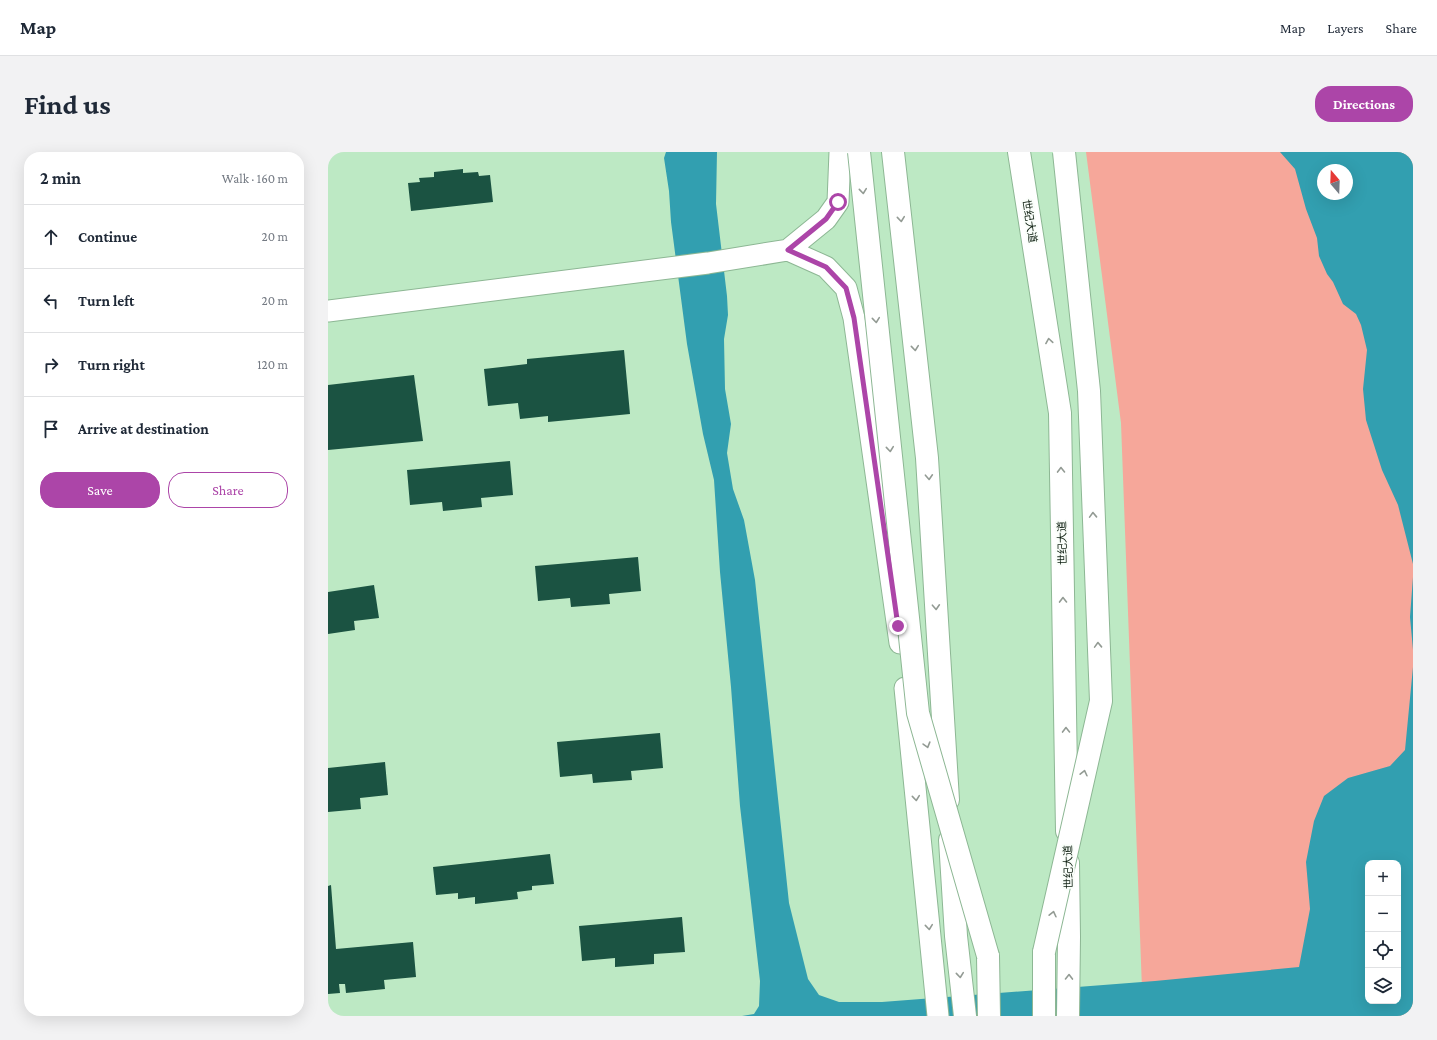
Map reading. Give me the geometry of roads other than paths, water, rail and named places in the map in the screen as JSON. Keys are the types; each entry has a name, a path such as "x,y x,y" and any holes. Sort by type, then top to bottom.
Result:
{"main road":[{"path":"859,152 918,713 988,956 989,1016"},
{"path":"894,152 927,458 956,936 965,1016"},
{"name":"世纪大道","path":"1019,152 1060,413 1069,937 1068,1016"},
{"path":"1044,1016 1044,952 1101,701 1089,392 1064,152"}],"street":[{"path":"328,311 692,265 788,250 826,219 838,202 840,152"},
{"path":"788,250 826,267 831,272 846,288 854,318 898,626 938,1015"}],"water":[{"path":"666,152 717,152 716,204 728,315 724,339 725,389 731,424 727,453 733,489 744,520 755,580 789,903 808,979 819,995 839,1002 882,1002 1155,981 1299,967 1310,909 1306,862 1314,821 1324,796 1348,778 1390,766 1405,750 1413,667 1413,1016 742,1016 754,1014 759,1006 760,981 740,806 720,572 714,480 703,434 687,344 671,222 669,191 664,158"},
{"path":"1280,152 1413,152 1413,564 1398,505 1382,470 1366,420 1363,389 1367,350 1361,325 1356,314 1343,304 1333,282 1327,274 1319,256 1317,238 1306,209 1295,169"},
{"path":"1413,577 1413,650 1410,617"}]}
